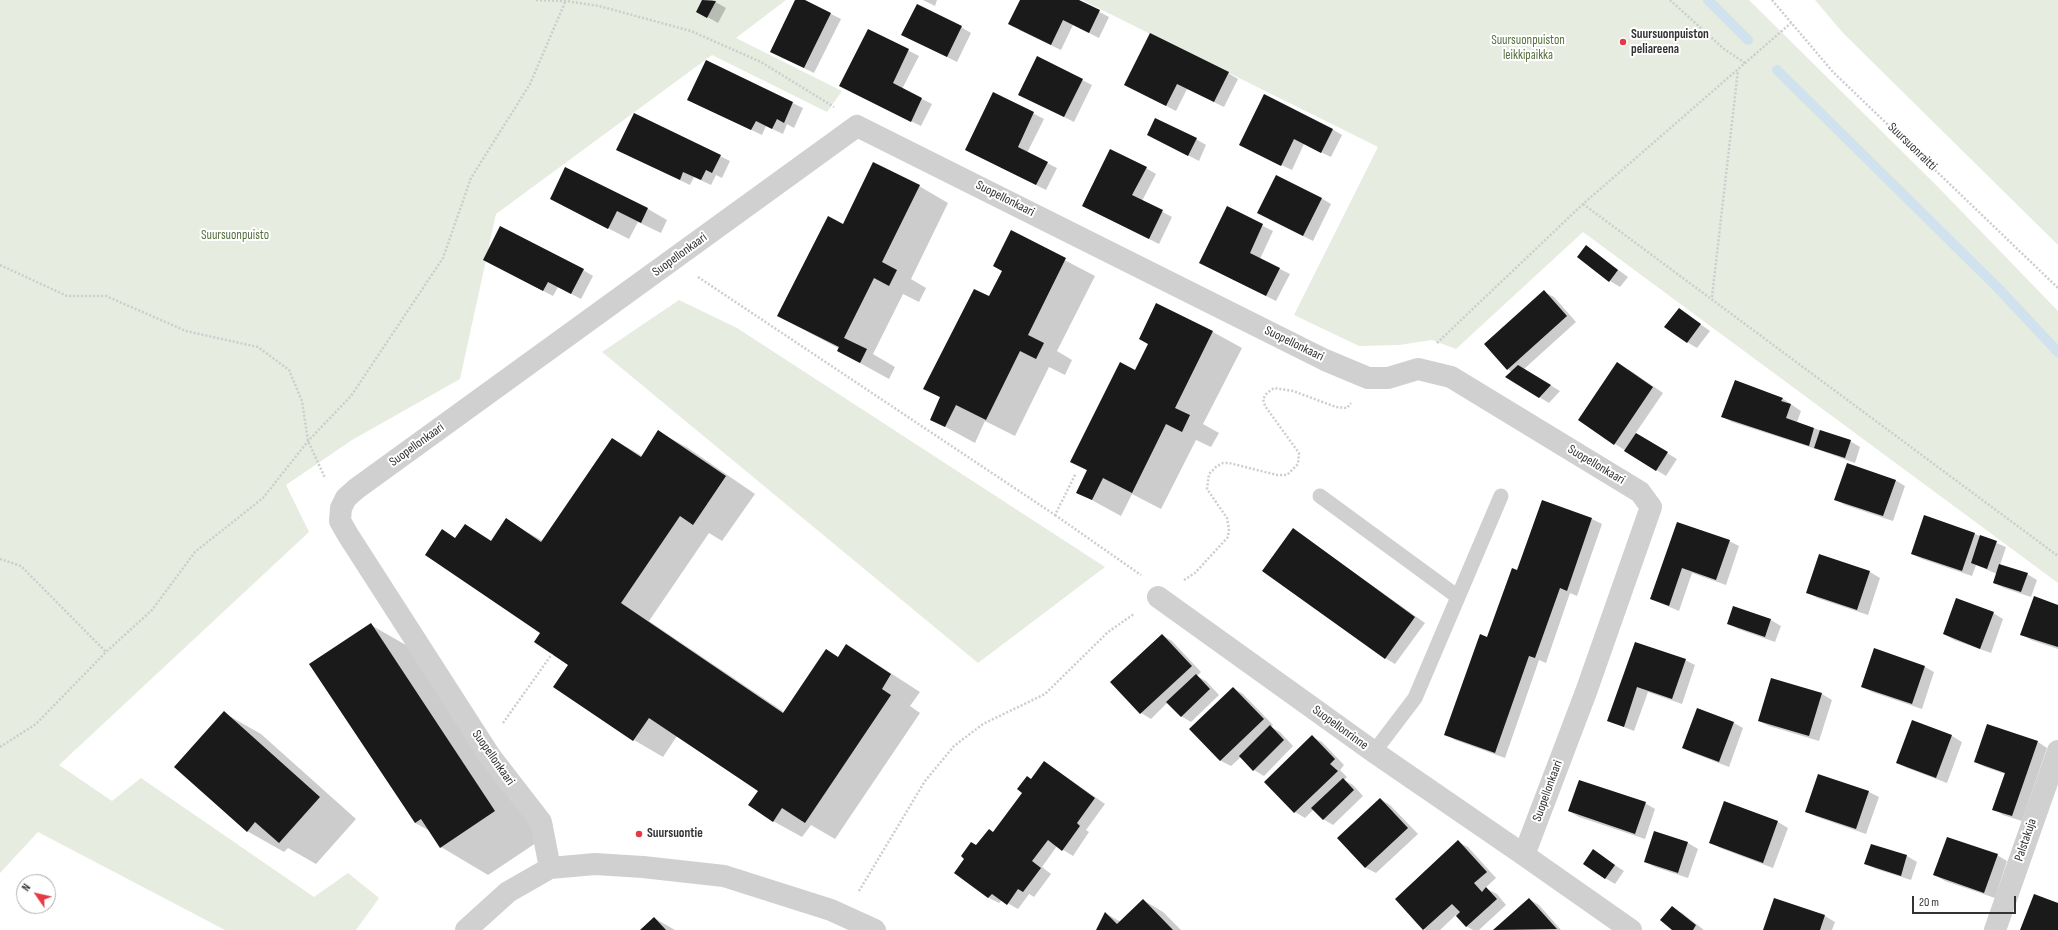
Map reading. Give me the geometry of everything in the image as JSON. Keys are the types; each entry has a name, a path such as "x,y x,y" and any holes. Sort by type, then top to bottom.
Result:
{"street":[{"name":"Suopellonkaari","path":"550,868 541,822 490,756 340,521 340,508 346,498 356,489 857,126 1318,356 1368,378 1388,378 1418,369 1451,377 1640,492 1651,507 1586,692 1524,855"},
{"name":"Suopellonrinne","path":"1158,597 1374,752 1524,855"},
{"name":"Palstakuja","path":"1995,930 2058,751"},
{"path":"1524,855 1631,930"},
{"path":"466,930 508,892 550,868 595,864 643,867 724,876 831,910 874,930"}],"lane":[{"path":"1320,496 1458,597"},
{"path":"1374,752 1415,698 1501,496"}],"path":[{"path":"536,0 566,1 599,6 691,31 760,62 839,110 857,126"},
{"path":"577,3 580,0"},
{"path":"1670,0 1724,49 1746,63"},
{"name":"Suursuonraitti","path":"1772,0 1833,72 2058,288"},
{"path":"0,748 36,724 106,652 152,610 195,552 264,498 308,441 351,396 443,258 471,178 530,84 566,1"},
{"path":"1418,369 1431,349 1583,204 1791,23"},
{"path":"1712,297 1738,70"},
{"path":"1583,204 1712,297 2058,556"},
{"path":"672,260 1055,515 1139,573 1152,586 1158,597"},
{"path":"0,265 67,296 106,296 186,331 258,347 289,370 302,401 308,441 340,508"},
{"path":"847,917 859,890 925,781 954,746 983,724 1045,694 1108,632 1194,573 1228,537 1229,529 1227,518 1207,488 1209,474 1223,463 1229,463 1278,475 1287,475 1298,464 1299,453 1265,406 1263,399 1267,393 1274,388 1293,391 1336,407 1347,408 1368,378"},
{"path":"1055,515 1076,473"},
{"path":"0,559 21,566 106,652"},
{"path":"503,723 552,654"}],"green space":[{"name":"Suursuonpuisto","path":"0,0 786,0 736,38 842,91 827,112 712,55 496,214 460,379 352,440 286,485 309,532 59,765 112,801 141,778 314,897 348,873 379,898 356,930 225,930 38,832 0,873"},
{"name":"Suursuonpuiston leikkipaikka","path":"1082,0 1749,0 1937,186 2058,311 2058,583 1583,232 1456,349 1432,340 1399,345 1359,346 1294,315 1378,147"},
{"path":"1815,0 2058,0 2058,245 1843,33"},
{"path":"679,300 737,328 1105,567 978,663 602,352"}],"building":[{"path":"702,0 716,1 707,18 696,12"},
{"path":"795,0 805,0 831,13 804,68 770,52"},
{"path":"1020,0 1079,0 1100,10 1089,33 1063,20 1051,45 1008,24"},
{"path":"917,4 962,26 947,57 901,35"},
{"path":"868,29 909,49 893,83 922,98 911,122 839,86"},
{"path":"1150,33 1229,72 1214,102 1177,84 1166,106 1124,85"},
{"path":"1037,56 1083,79 1064,117 1018,95"},
{"path":"706,60 793,102 784,123 777,119 772,129 756,121 751,130 687,100"},
{"path":"993,92 1034,112 1018,147 1048,162 1036,185 965,150"},
{"path":"1264,94 1333,129 1321,153 1294,139 1281,166 1239,145"},
{"path":"634,113 721,155 712,173 706,170 701,180 683,172 680,180 616,150"},
{"path":"1155,118 1197,138 1188,156 1147,135"},
{"path":"1110,149 1147,167 1132,195 1163,210 1149,239 1082,206"},
{"path":"873,162 920,185 882,262 897,270 889,286 874,278 844,338 867,349 860,363 837,351 839,347 777,316 828,216 843,224"},
{"path":"565,167 648,208 641,223 617,211 608,229 550,199"},
{"path":"1276,175 1322,198 1303,236 1257,213"},
{"path":"1227,206 1263,224 1250,253 1280,268 1266,296 1199,263"},
{"path":"500,226 584,269 571,294 548,282 543,291 483,260"},
{"path":"1011,230 1066,258 1028,335 1044,343 1036,359 1020,351 986,420 956,405 945,427 930,420 940,397 923,389 974,289 989,296 1002,271 993,266"},
{"path":"1586,245 1618,270 1609,282 1577,257"},
{"path":"1544,290 1567,316 1507,370 1484,344"},
{"path":"1156,303 1213,331 1175,408 1190,415 1182,432 1166,424 1132,493 1103,478 1092,500 1076,493 1087,470 1070,462 1120,362 1135,370 1148,344 1139,339"},
{"path":"1679,308 1701,324 1687,343 1664,327"},
{"path":"1617,362 1653,387 1614,445 1578,420"},
{"path":"1518,365 1551,385 1539,398 1505,377"},
{"path":"1735,380 1783,398 1781,401 1791,404 1786,418 1814,428 1809,446 1721,417"},
{"path":"658,430 726,476 693,525 680,516 621,603 783,713 826,649 838,657 846,644 891,674 882,689 891,695 805,823 782,808 773,822 748,805 758,791 649,718 633,741 553,687 568,665 534,642 540,633 425,555 442,529 455,538 465,524 491,541 506,518 541,542 612,438 641,457"},
{"path":"1820,430 1851,440 1845,458 1814,448"},
{"path":"1636,433 1668,452 1656,471 1624,451"},
{"path":"1847,463 1896,480 1883,516 1834,500"},
{"path":"1542,500 1592,518 1567,591 1560,588 1535,658 1529,656 1495,753 1444,735 1480,634 1487,637 1512,568 1517,570"},
{"path":"1924,515 1975,533 1962,571 1911,554"},
{"path":"1677,522 1730,540 1716,580 1682,568 1669,606 1650,599"},
{"path":"1293,528 1415,617 1385,659 1262,571"},
{"path":"1980,535 1997,541 1987,569 1971,563"},
{"path":"1819,554 1870,571 1857,610 1806,593"},
{"path":"1999,564 2028,573 2021,592 1993,583"},
{"path":"2034,596 2058,605 2058,647 2020,635"},
{"path":"1956,598 1994,612 1980,649 1943,634"},
{"path":"1733,606 1771,619 1765,637 1727,624"},
{"path":"371,623 495,811 440,848 421,819 415,823 309,664"},
{"path":"1162,634 1192,666 1140,714 1110,682"},
{"path":"1635,642 1686,659 1672,699 1637,687 1624,727 1607,721"},
{"path":"1874,648 1925,666 1912,704 1861,687"},
{"path":"1196,674 1210,689 1181,717 1166,702"},
{"path":"1771,678 1822,693 1809,736 1758,721"},
{"path":"1233,687 1264,719 1220,761 1189,729"},
{"path":"1697,708 1734,722 1719,762 1682,748"},
{"path":"224,711 320,797 279,843 255,822 247,832 174,767"},
{"path":"1912,720 1952,735 1936,778 1896,763"},
{"path":"1987,724 2038,741 2012,816 1992,810 2005,773 1974,762"},
{"path":"1270,725 1284,740 1253,771 1239,756"},
{"path":"1312,735 1335,759 1330,764 1338,771 1294,813 1264,782"},
{"path":"1044,761 1095,798 1077,823 1080,826 1062,851 1048,840 1032,861 1041,868 1023,892 1018,889 1007,905 992,894 988,898 954,873 964,859 961,856 971,842 976,845 989,829 993,832 1022,793 1017,789 1027,776 1031,779"},
{"path":"1818,774 1869,791 1856,829 1805,812"},
{"path":"1343,778 1354,790 1323,820 1311,808"},
{"path":"1579,780 1646,802 1635,834 1568,811"},
{"path":"1380,798 1408,828 1365,868 1337,838"},
{"path":"1724,801 1778,821 1763,863 1709,843"},
{"path":"1654,831 1688,842 1678,873 1644,862"},
{"path":"1947,837 1998,854 1984,893 1933,875"},
{"path":"1458,840 1487,872 1474,883 1482,892 1486,887 1497,899 1466,927 1456,916 1460,912 1452,904 1423,930 1395,899"},
{"path":"1871,844 1907,855 1901,876 1864,864"},
{"path":"1593,849 1615,865 1605,879 1583,864"},
{"path":"2034,894 2058,903 2058,930 2020,930"},
{"path":"1529,898 1557,929 1493,930"},
{"path":"1774,898 1825,915 1820,930 1763,930"},
{"path":"1143,899 1173,930 1096,930 1105,912 1117,924"},
{"path":"1672,906 1696,925 1693,930 1672,930 1660,920"},
{"path":"654,917 666,930 640,930"}],"waterway":[{"path":"1708,0 1748,40"},
{"path":"1777,70 1998,288 2058,352"}],"place":[{"name":"Suursuonpuiston peliareena","path":"1623,42"},
{"name":"Suursuontie","path":"639,834"}]}
